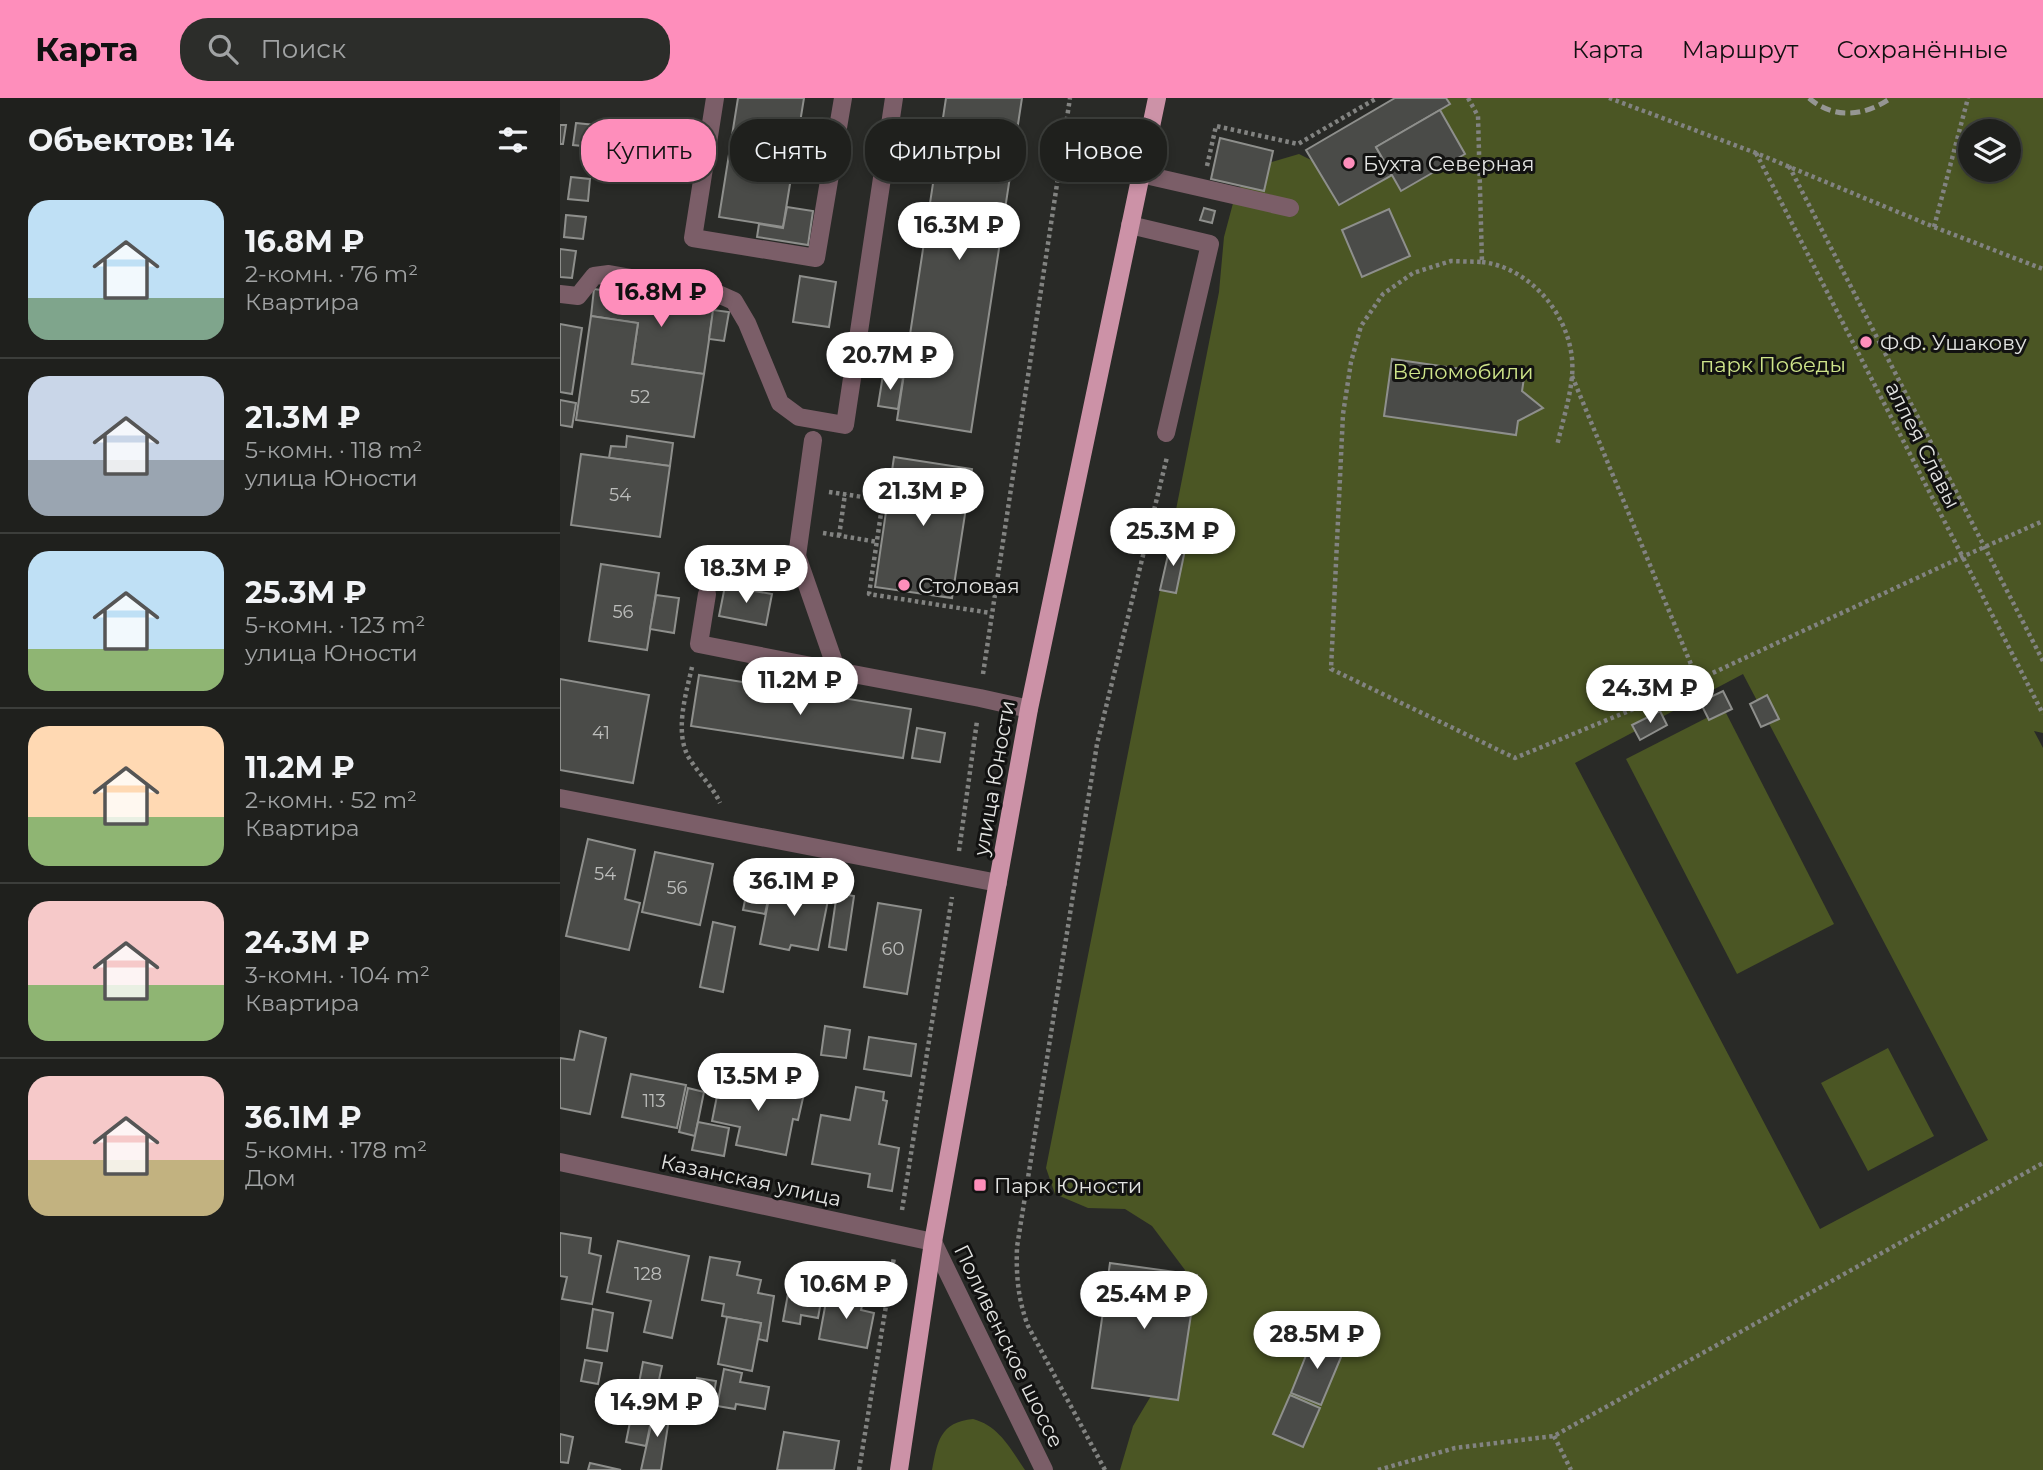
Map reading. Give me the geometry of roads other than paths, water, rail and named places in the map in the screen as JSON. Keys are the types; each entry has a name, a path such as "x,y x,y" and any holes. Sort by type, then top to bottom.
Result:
{"main road":[{"name":"улица Юности","path":"1153,119 1157,98"},
{"name":"улица Юности","path":"899,1470 933,1242 1029,709 1139,182"}],"street":[{"path":"715,98 693,238 817,258 843,98"},
{"path":"569,295 594,276 609,274 716,293 734,301 747,323 780,403 799,417 845,425 894,98"},
{"path":"1167,180 1290,208"},
{"path":"1130,225 1210,244 1166,433"},
{"path":"813,440 797,556 837,671"},
{"path":"707,594 699,644 1029,709"},
{"path":"560,797 998,883"},
{"name":"Казанская улица","path":"560,1162 933,1242"},
{"name":"Поливенское шоссе","path":"933,1242 1044,1470"}],"railway":[{"path":"1809,98 1829,110 1850,113 1871,109 1891,98"}],"place":[{"name":"Бухта Северная","path":"1349,163"},
{"name":"Ф.Ф. Ушакову","path":"1866,342"},
{"name":"Столовая","path":"904,585"},
{"name":"Парк Юности","path":"980,1185"}],"park label":[{"name":"парк Победы","path":"1773,364"},
{"name":"Веломобили","path":"1463,371"}]}
